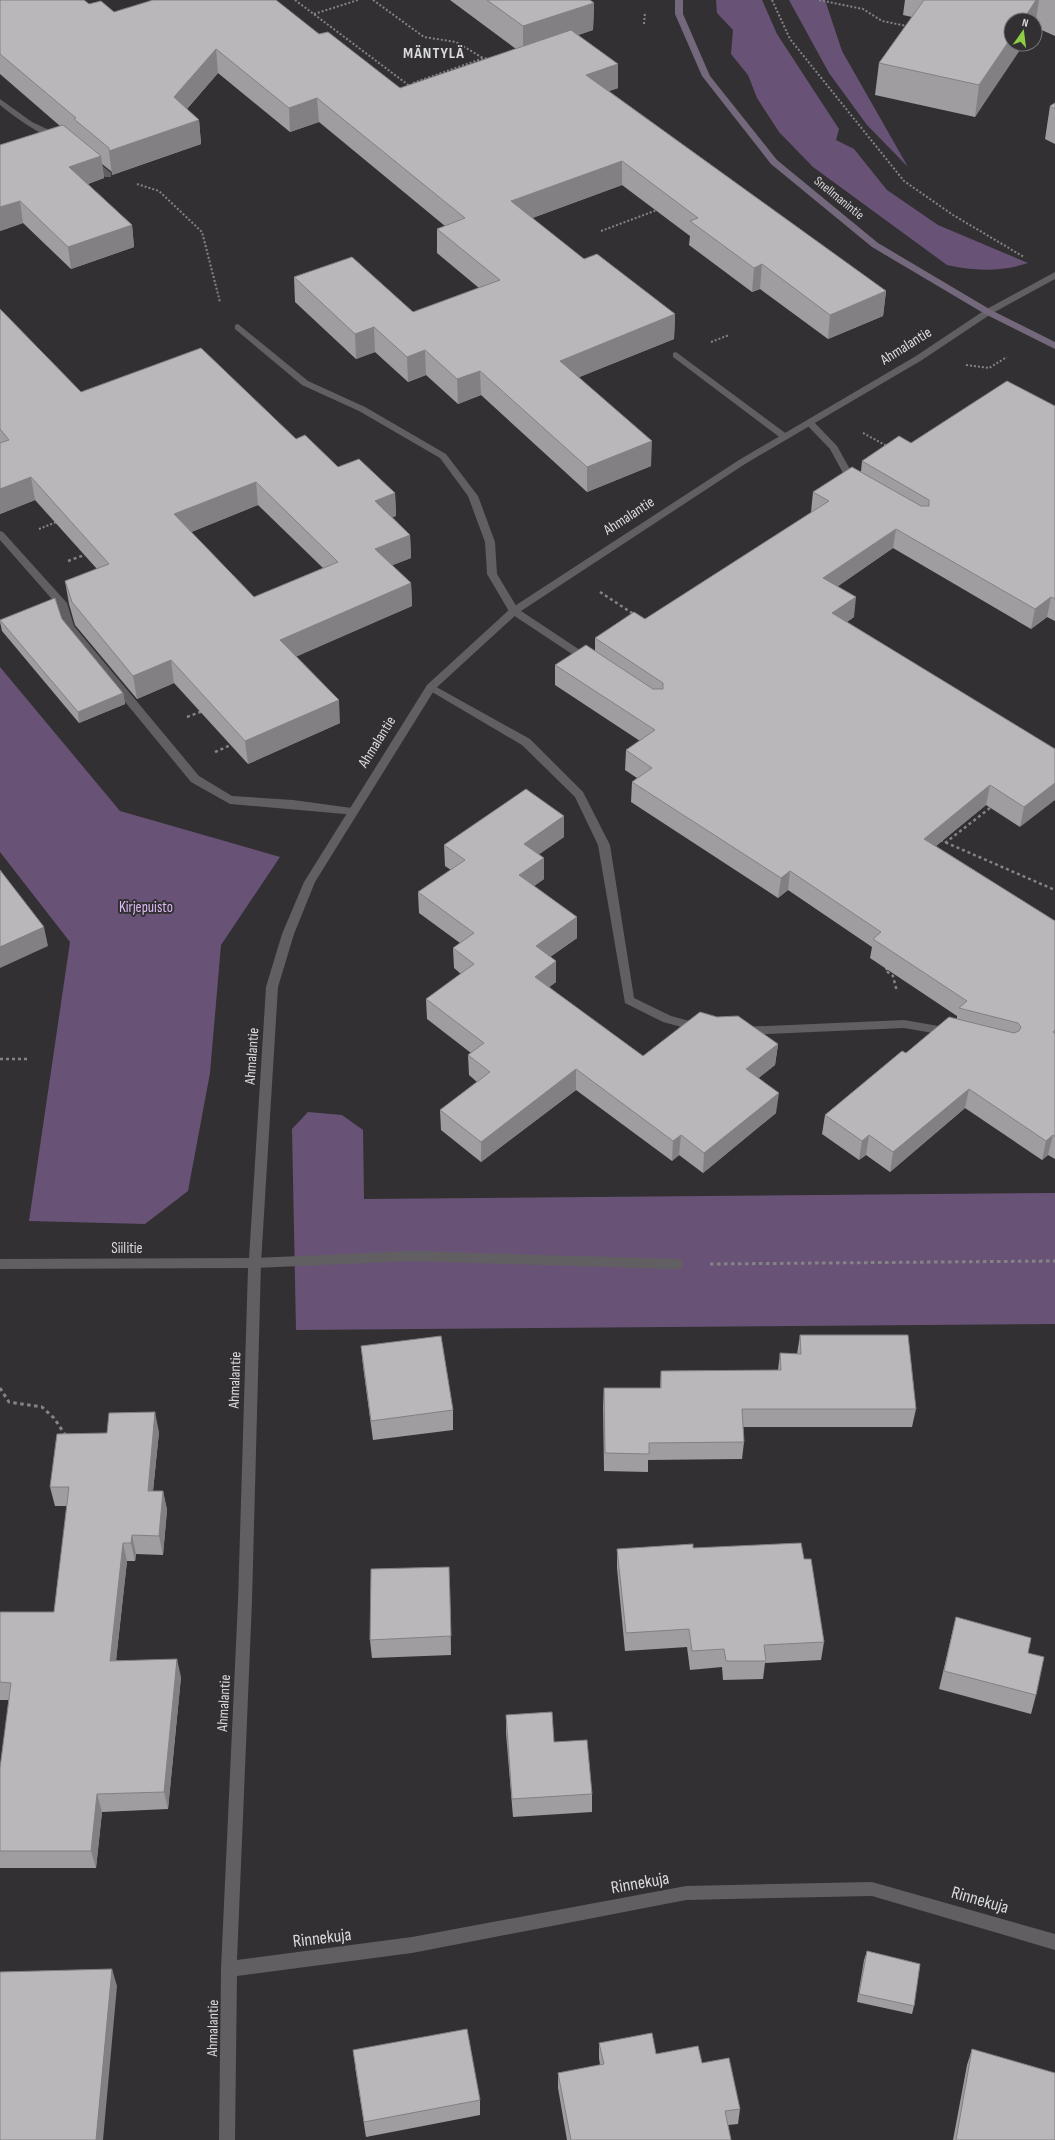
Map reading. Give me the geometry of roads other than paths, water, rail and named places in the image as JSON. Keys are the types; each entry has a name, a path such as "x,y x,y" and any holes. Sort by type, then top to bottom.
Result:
{"street":[{"name":"Snellmanintie","path":"679,0 679,14 706,76 774,162 876,245 988,312 1055,346"},
{"path":"0,101 29,124 62,137 68,142"},
{"path":"85,156 108,175"},
{"name":"Ahmalantie","path":"227,2140 229,1969 245,1601 255,1263 272,988 288,934 310,882 352,812 431,687 514,611 742,462 919,358 988,312 1055,275"},
{"path":"238,326 305,383 362,409 443,456 473,496 490,542 492,574 514,611 599,667"},
{"path":"676,355 785,437"},
{"path":"810,422 834,448 852,482 864,489"},
{"path":"3,538 63,605 69,627 195,779 230,800 292,804 352,812"},
{"path":"431,687 526,742 579,795 604,845 629,1000 667,1019 710,1030"},
{"path":"731,1031 904,1024 935,1028 963,1035"},
{"name":"Siilitie","path":"0,1264 255,1263 411,1256 677,1264"},
{"name":"Rinnekuja","path":"229,1969 412,1945 686,1893 872,1889 1055,1942"}],"district":[{"name":"MÄNTYLÄ","path":"434,53"}],"park label":[{"name":"Kirjepuisto","path":"146,907"}]}
